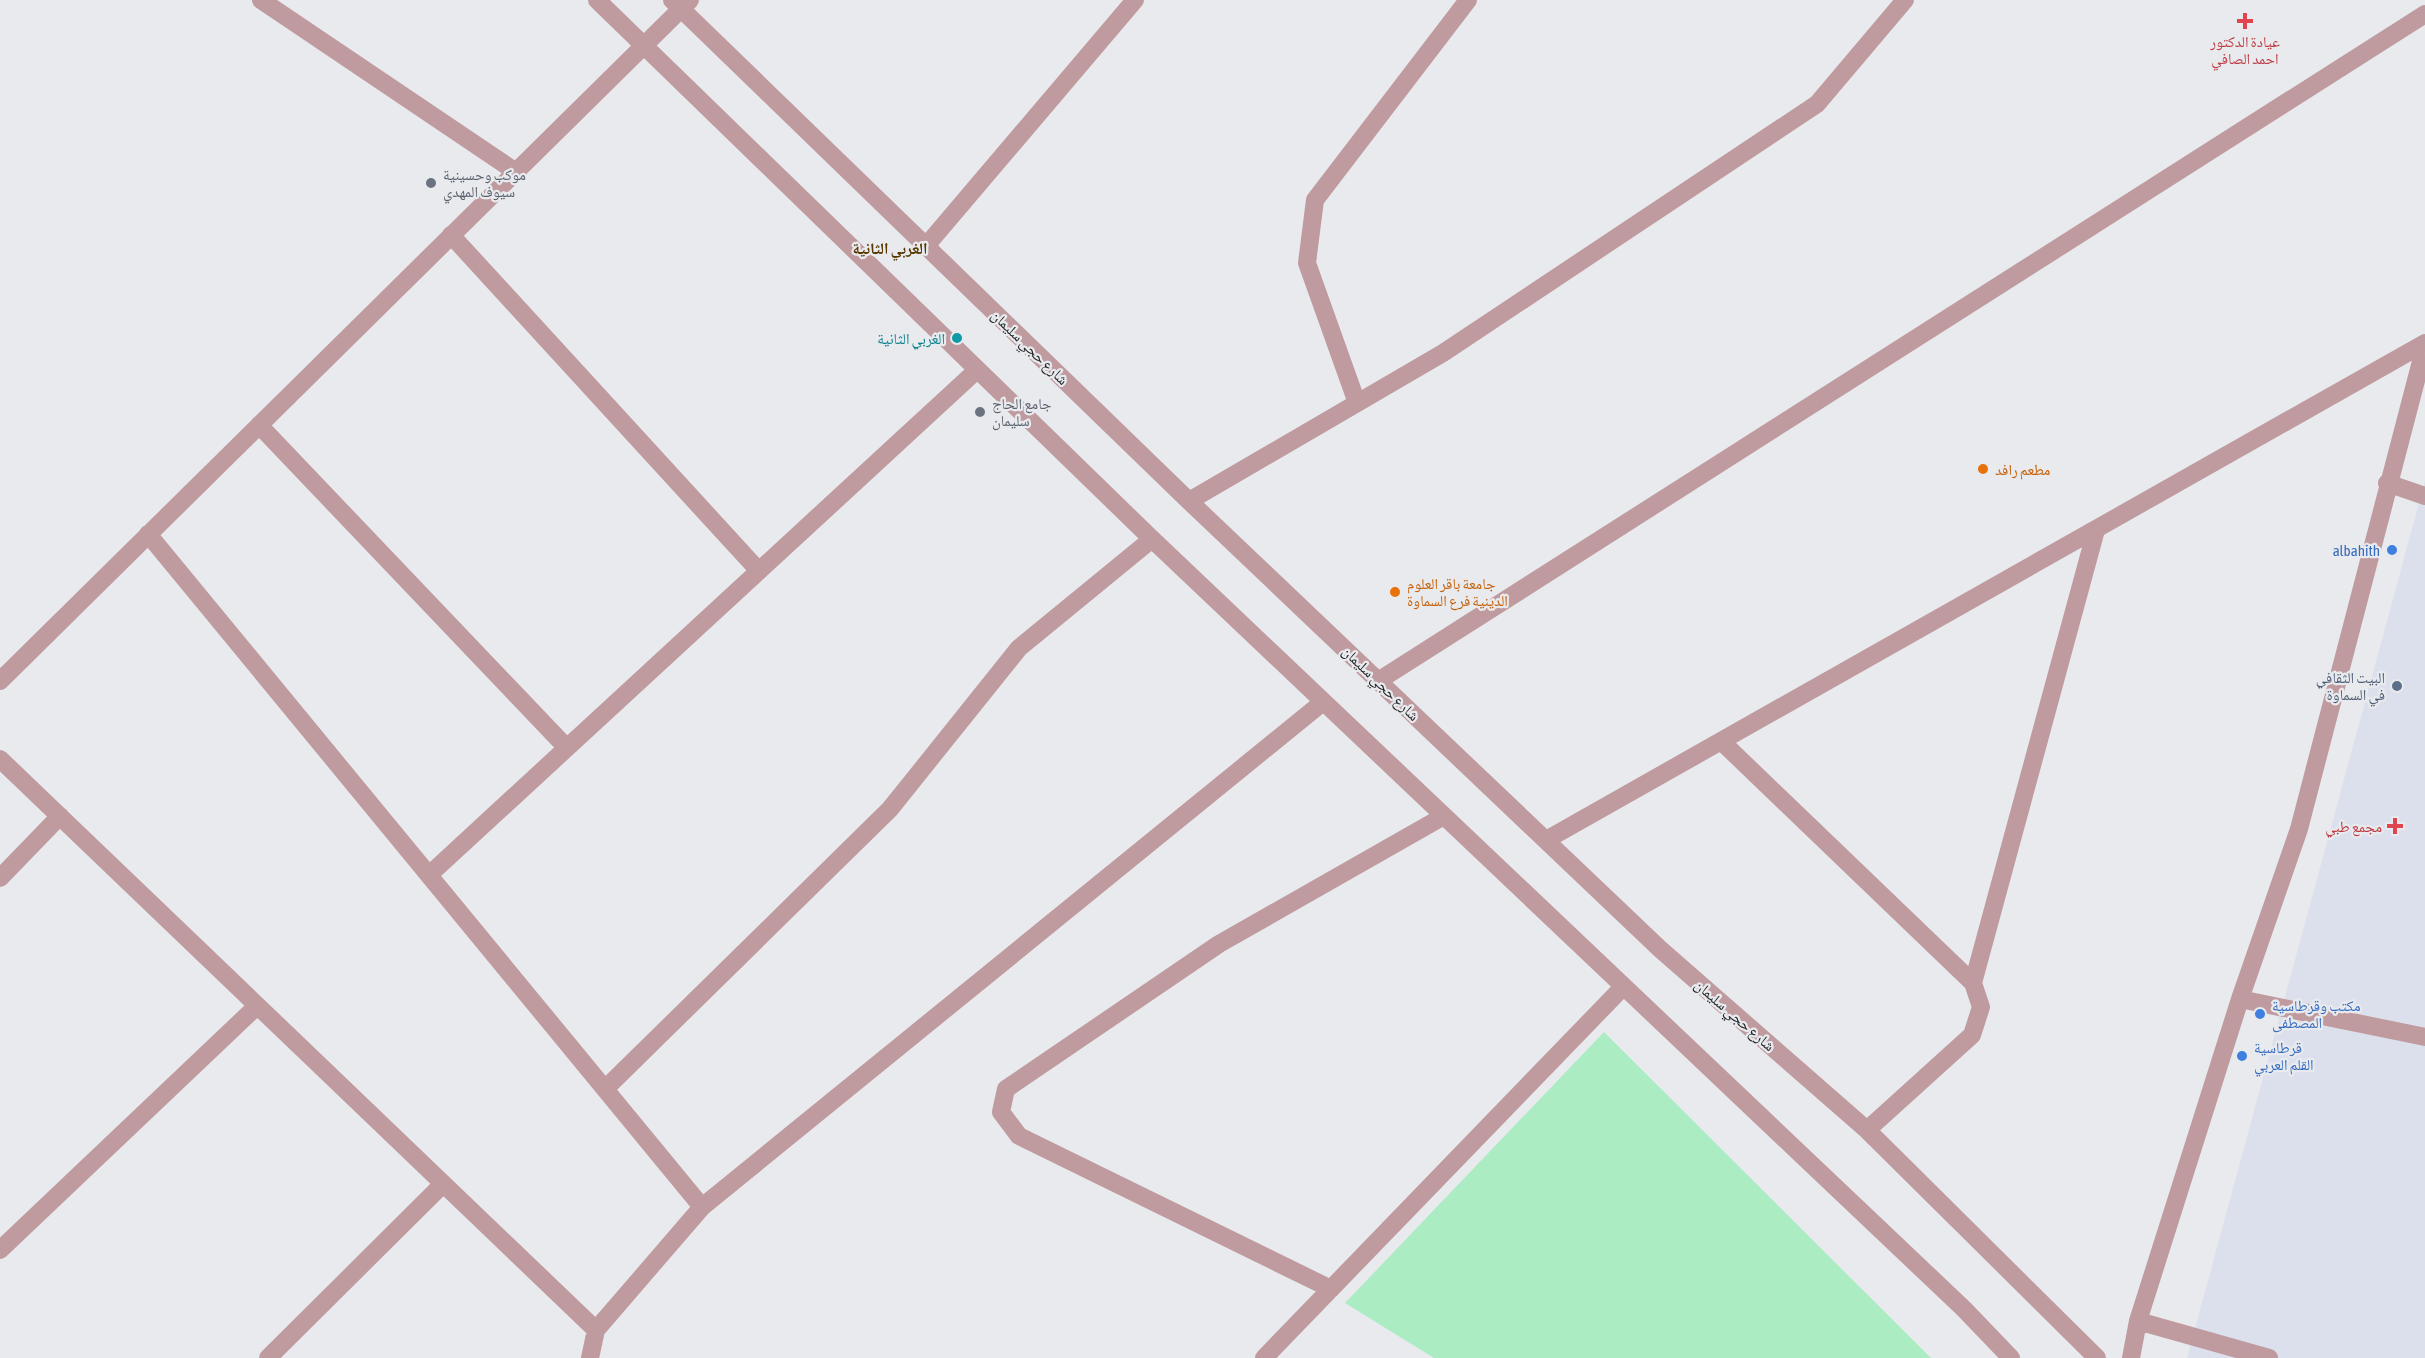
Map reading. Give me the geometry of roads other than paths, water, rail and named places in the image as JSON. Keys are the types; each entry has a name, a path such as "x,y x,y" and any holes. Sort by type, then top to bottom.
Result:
{"street":[{"path":"261,0 516,172"},
{"path":"597,0 1152,539 1964,1309 2011,1358"},
{"path":"926,246 1135,0"},
{"path":"1357,403 1306,263 1316,200 1468,0"},
{"path":"1189,501 1443,353 1817,104 1905,0"},
{"path":"0,681 644,46 681,3"},
{"name":"شارع حجي سليمان","path":"681,3 926,246 1189,501 1660,949 1866,1130 2097,1358"},
{"path":"1378,681 2425,14"},
{"path":"451,235 759,571"},
{"path":"2131,1358 2138,1321 2240,999 2299,829 2387,483 2425,345"},
{"path":"1546,840 2425,345"},
{"path":"429,875 977,369"},
{"path":"259,425 567,748"},
{"path":"2387,483 2425,496"},
{"path":"1973,983 2096,530"},
{"path":"148,534 702,1207"},
{"path":"604,1089 890,809 1019,648 1152,539"},
{"path":"590,1358 596,1330 702,1207 1323,702"},
{"path":"1721,741 1973,983 1980,1007 1972,1035 1866,1130"},
{"path":"0,759 596,1330"},
{"path":"0,878 60,816"},
{"path":"1331,1289 1019,1136 1001,1112 1006,1089 1219,944 1444,816"},
{"path":"1264,1358 1623,987"},
{"path":"2240,999 2425,1037"},
{"path":"0,1250 257,1005"},
{"path":"268,1358 443,1184"},
{"path":"2138,1321 2269,1358"}],"place":[{"name":"عيادة الدكتور احمد الصافي","path":"2245,21"},
{"name":"موكب وحسينية سيوف المهدي","path":"431,183"},
{"name":"الغربي الثانية","path":"957,338"},
{"name":"جامع الحاج سليمان","path":"980,412"},
{"name":"مطعم رافد","path":"1983,469"},
{"name":"albahith","path":"2392,550"},
{"name":"جامعة باقر العلوم الدينية فرع السماوة","path":"1395,592"},
{"name":"البيت الثقافي في السماوة","path":"2397,686"},
{"name":"مجمع طبي","path":"2395,826"},
{"name":"مكتب وقرطاسية المصطفى","path":"2260,1014"},
{"name":"قرطاسية القلم العربي","path":"2242,1056"}],"district":[{"name":"الغربي الثانية","path":"890,248"}]}
